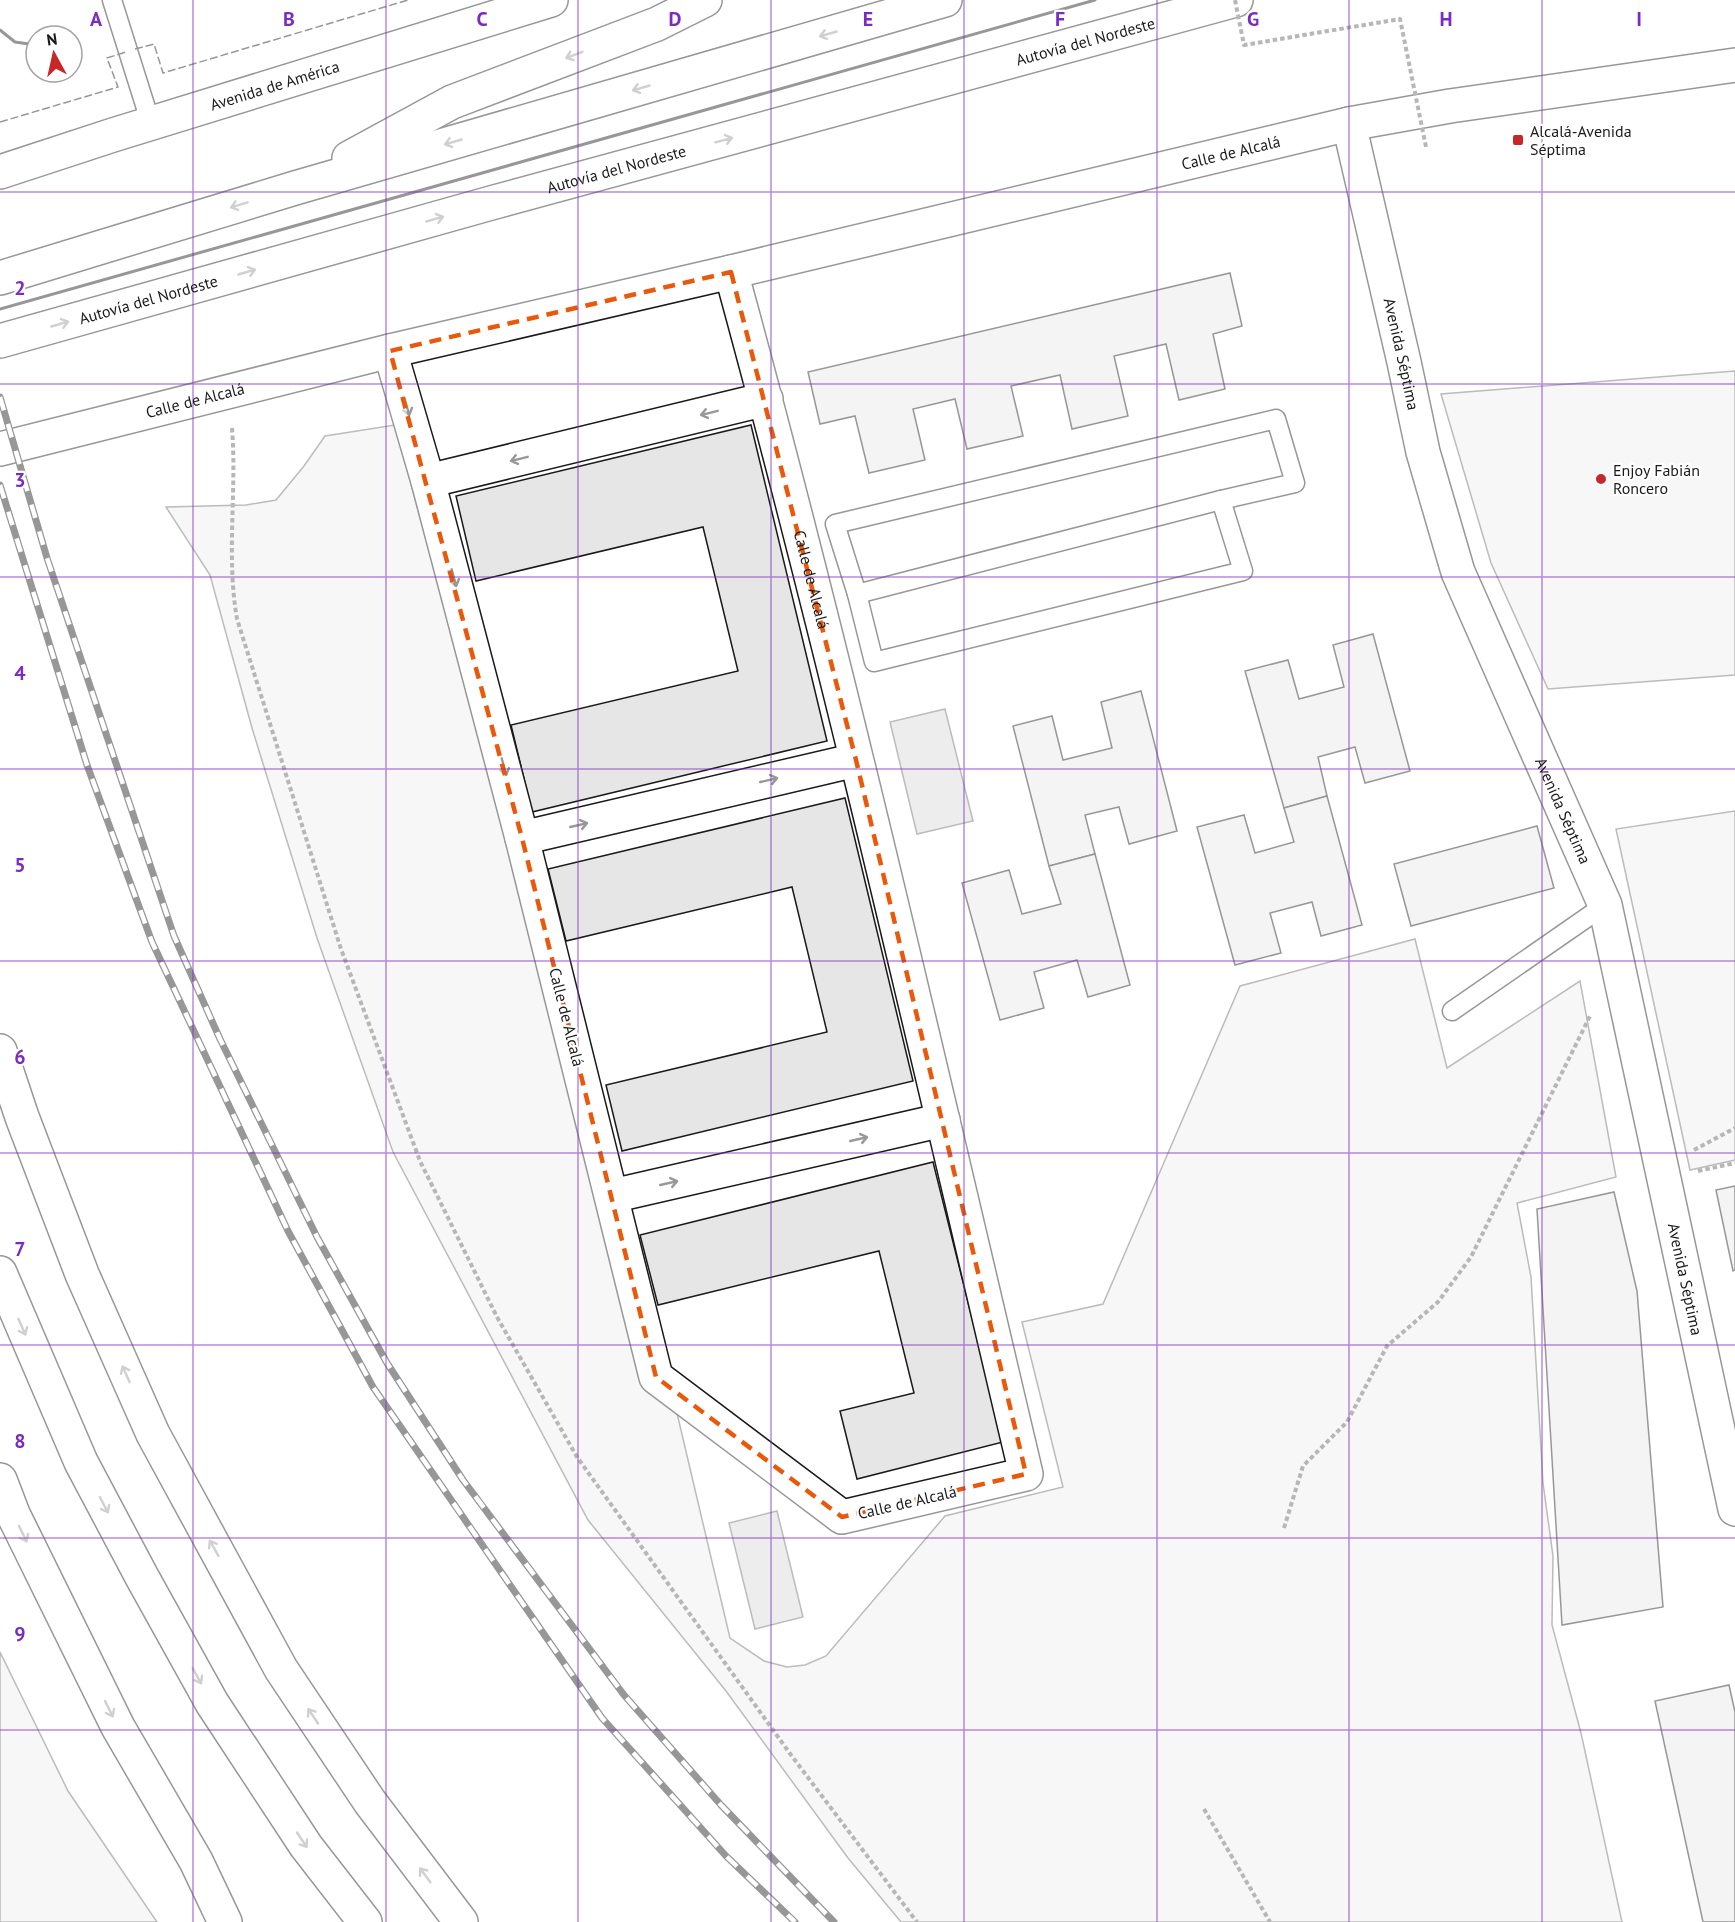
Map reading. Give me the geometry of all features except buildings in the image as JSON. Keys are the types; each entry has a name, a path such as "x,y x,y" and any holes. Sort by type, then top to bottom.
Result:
{"main road":[{"name":"Avenida de América","path":"0,172 551,0"},
{"path":"295,188 452,102 657,24 705,0"},
{"path":"0,278 295,188 945,0"},
{"name":"Autovía del Nordeste","path":"0,341 491,203 1235,0"},
{"name":"Calle de Alcalá","path":"0,449 390,351 1349,124 1450,106 1735,65"},
{"name":"Avenida Séptima","path":"1349,124 1423,452 1458,572 1605,905 1735,1509"},
{"name":"Calle de Alcalá","path":"390,351 428,481 522,838 656,1377 842,1517 1026,1474 856,760 766,399 731,272"},
{"path":"428,481 766,399"},
{"path":"522,838 856,760"},
{"path":"0,1052 22,1117 82,1274 153,1434 281,1669 370,1802 461,1922"},
{"path":"612,1196 943,1120"},
{"path":"0,1273 81,1462 212,1703 306,1846 365,1922"},
{"path":"0,1480 13,1514 118,1727 196,1861 225,1922"},
{"path":"196,1861 246,1922"}],"lane":[{"path":"111,0 151,124"},
{"path":"857,594 1221,500 1295,483 1276,419 836,524 874,662 1243,571 1221,500"},
{"path":"1452,1011 1605,905"}],"path":[{"path":"1235,0 1244,45 1400,19 1426,147"},
{"path":"225,392 232,420 235,465 231,560 232,589 237,619 341,949 420,1161 497,1317 577,1457 791,1755 917,1922"},
{"path":"1284,1528 1303,1466 1347,1422 1387,1346 1438,1302 1471,1257 1591,1016"},
{"path":"1662,1168 1735,1128"},
{"path":"1204,1809 1270,1922"}],"highlighted area":[{"path":"731,272 856,760 1026,1474 842,1517 656,1377 522,838 390,351"}],"shaded area":[{"name":"Enjoy Fabián Roncero","path":"1735,371 1735,675 1548,689 1491,563 1441,394"},
{"path":"395,425 466,686 676,1409 730,1638 764,1661 787,1667 805,1665 826,1656 945,1516 1063,1487 1022,1322 1103,1304 1240,986 1415,939 1447,1068 1580,981 1616,1177 1517,1203 1531,1277 1543,1483 1553,1556 1552,1625 1581,1733 1622,1922 901,1922 848,1858 726,1691 588,1520 393,1152 317,938 252,728 210,575 166,507 246,505 276,500 325,436"},
{"path":"945,709 973,821 917,834 890,722"},
{"path":"1735,811 1735,1160 1690,1170 1616,829"},
{"path":"777,1511 803,1617 755,1629 729,1523"},
{"path":"0,1652 68,1791 157,1922 0,1922"}],"railway":[{"path":"0,397 47,558 174,936 220,1039 317,1237 387,1363 463,1480 624,1695 721,1805 834,1922"},
{"path":"0,485 87,765 152,942 288,1231 373,1387 602,1718 726,1856 795,1922"}],"fence":[{"path":"135,49 154,44 163,73 408,0"},
{"path":"0,122 118,87 107,58 126,52"}],"wall":[{"path":"0,309 1095,0"},
{"path":"0,30 15,42 24,43"}],"place":[{"name":"Alcalá-Avenida Séptima","path":"1518,140"},
{"name":"Enjoy Fabián Roncero","path":"1601,479"}]}
